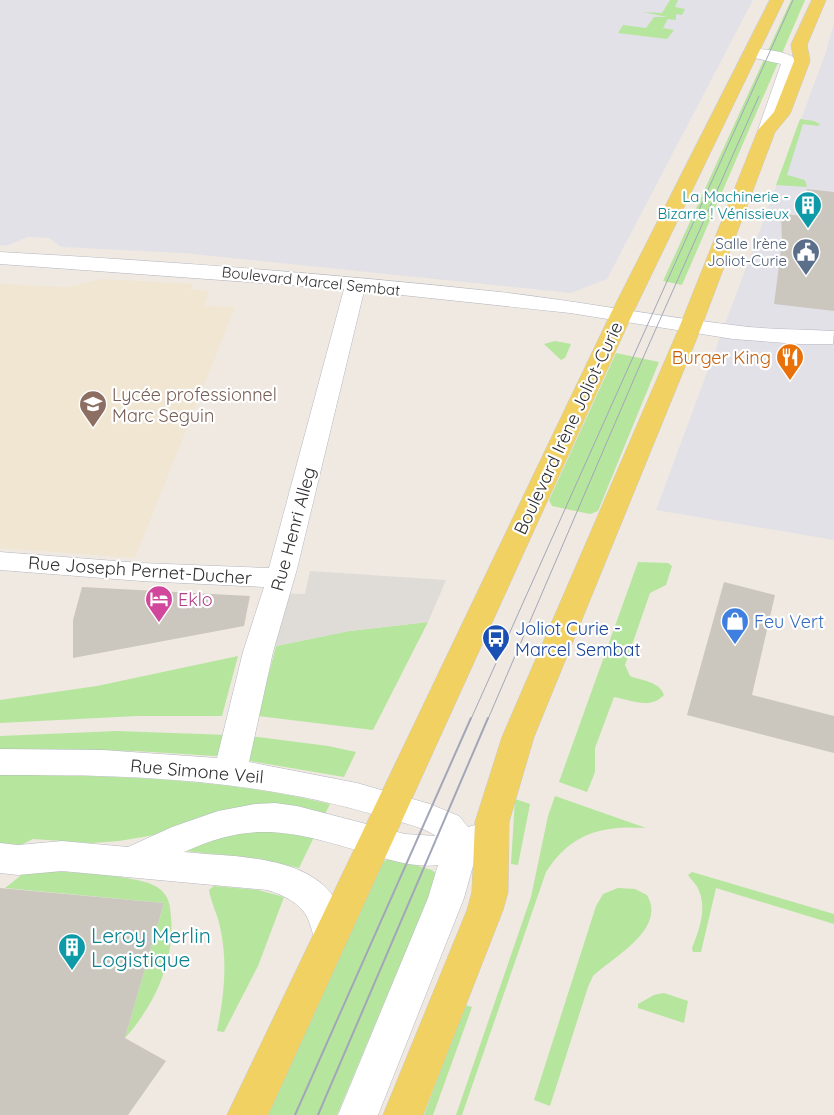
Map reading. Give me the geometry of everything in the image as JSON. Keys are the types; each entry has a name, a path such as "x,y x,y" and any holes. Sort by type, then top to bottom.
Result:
{"main road":[{"name":"Boulevard Irène Joliot-Curie","path":"247,1115 621,315 777,0"},
{"path":"403,1115 485,910 490,892 492,822 518,737 694,319 767,130 782,114 802,61 799,45 819,0"}],"street":[{"path":"750,53 770,55 790,62 767,130"},
{"name":"Boulevard Marcel Sembat","path":"0,258 228,272 621,315 694,319 797,339 833,337"},
{"name":"Rue Henri Alleg","path":"230,772 258,652 280,578 355,286"},
{"name":"Rue Joseph Pernet-Ducher","path":"0,561 141,572 280,578"},
{"name":"Rue Simone Veil","path":"0,762 84,762 230,772 271,777 339,790 391,806"},
{"path":"358,1115 446,898 461,846 451,829 391,806"},
{"path":"132,862 192,832 227,822 254,818 276,817 295,820 374,842 432,851 461,846 472,841 492,822"},
{"path":"0,858 18,860 62,856 267,875 291,882 312,898 324,911 330,934"}],"shaded area":[{"path":"0,0 753,0 607,279 571,293 183,253 61,247 49,238 28,237 6,246 0,245"},
{"path":"834,23 834,540 656,510 826,52"},
{"name":"Lycée professionnel Marc Seguin","path":"102,279 193,284 190,289 209,291 204,306 235,307 135,558 0,548 0,284 67,287"},
{"path":"310,571 446,580 428,622 349,631 276,646 261,644 276,593 305,594"}],"green space":[{"path":"670,0 678,0 675,7 685,9 682,15 676,14 676,20 668,19 663,28 674,30 667,39 618,33 623,25 646,28 654,17 667,17 643,12 662,13"},
{"path":"791,0 805,0 682,285 663,281"},
{"path":"800,119 820,124 818,126 803,124 787,175 805,180 807,187 776,185"},
{"path":"555,341 571,344 565,358 561,360 544,344"},
{"path":"616,353 659,362 598,511 590,514 552,506 549,500"},
{"path":"638,562 668,563 672,566 666,585 650,593 625,665 630,676 654,684 662,690 664,695 659,700 647,703 614,697 595,748 595,772 587,792 559,782"},
{"path":"428,622 373,730 258,716 276,646 349,631"},
{"path":"238,656 222,716 137,716 0,723 0,700 97,686"},
{"path":"117,731 229,735 221,754 215,756 135,751 0,749 0,736"},
{"path":"250,736 328,746 356,752 344,777 250,761 246,757"},
{"path":"0,775 125,777 208,783 290,795 330,804 324,816 167,833 119,841 91,843 33,839 11,850 0,849"},
{"path":"555,796 646,828 615,828 589,834 566,848 546,872 462,1115 456,1115 531,897 548,816"},
{"path":"515,799 530,804 518,865 511,864"},
{"path":"248,829 314,837 299,868 261,859 185,851 187,845"},
{"path":"391,858 432,870 436,874 436,879 337,1115 267,1115 382,862"},
{"path":"33,870 98,874 133,879 157,887 168,900 171,934 166,966 145,1012 125,1038 164,903 5,888 24,873"},
{"path":"692,872 834,914 834,924 716,888 701,952 693,952 692,948 699,927 702,905 698,889 688,875"},
{"path":"214,886 258,890 284,897 258,966 224,1032 217,1031 222,1005 224,953 218,918 209,890"},
{"path":"618,888 635,889 647,895 651,907 650,919 644,930 625,951 593,976 550,1106 534,1100 596,906 603,894"},
{"path":"664,993 688,1001 684,1023 638,1008 638,1004 654,995"},
{"path":"465,1005 472,1007 433,1115 424,1115"}],"building":[{"name":"Salle Irène Joliot-Curie","path":"807,189 834,192 834,311 774,304 782,242 781,214 807,216"},
{"name":"Feu Vert","path":"724,582 775,595 752,695 834,716 834,753 687,715"},
{"name":"Eklo","path":"82,587 250,596 244,626 73,658 73,620"},
{"name":"Leroy Merlin Logistique","path":"0,888 164,903 125,1038 166,1061 128,1115 0,1115"}],"tram line":[{"path":"471,719 793,0"},
{"path":"488,719 643,358 759,96"},
{"path":"295,1115 471,718"},
{"path":"318,1115 488,718"}],"place":[{"name":"La Machinerie - Bizarre ! Vénissieux","path":"808,229"},
{"name":"Salle Irène Joliot-Curie","path":"806,276"},
{"name":"Burger King","path":"790,381"},
{"name":"Lycée professionnel Marc Seguin","path":"93,428"},
{"name":"Eklo","path":"159,623"},
{"name":"Feu Vert","path":"735,645"},
{"name":"Joliot Curie - Marcel Sembat","path":"496,662"},
{"name":"Leroy Merlin Logistique","path":"72,971"}]}
